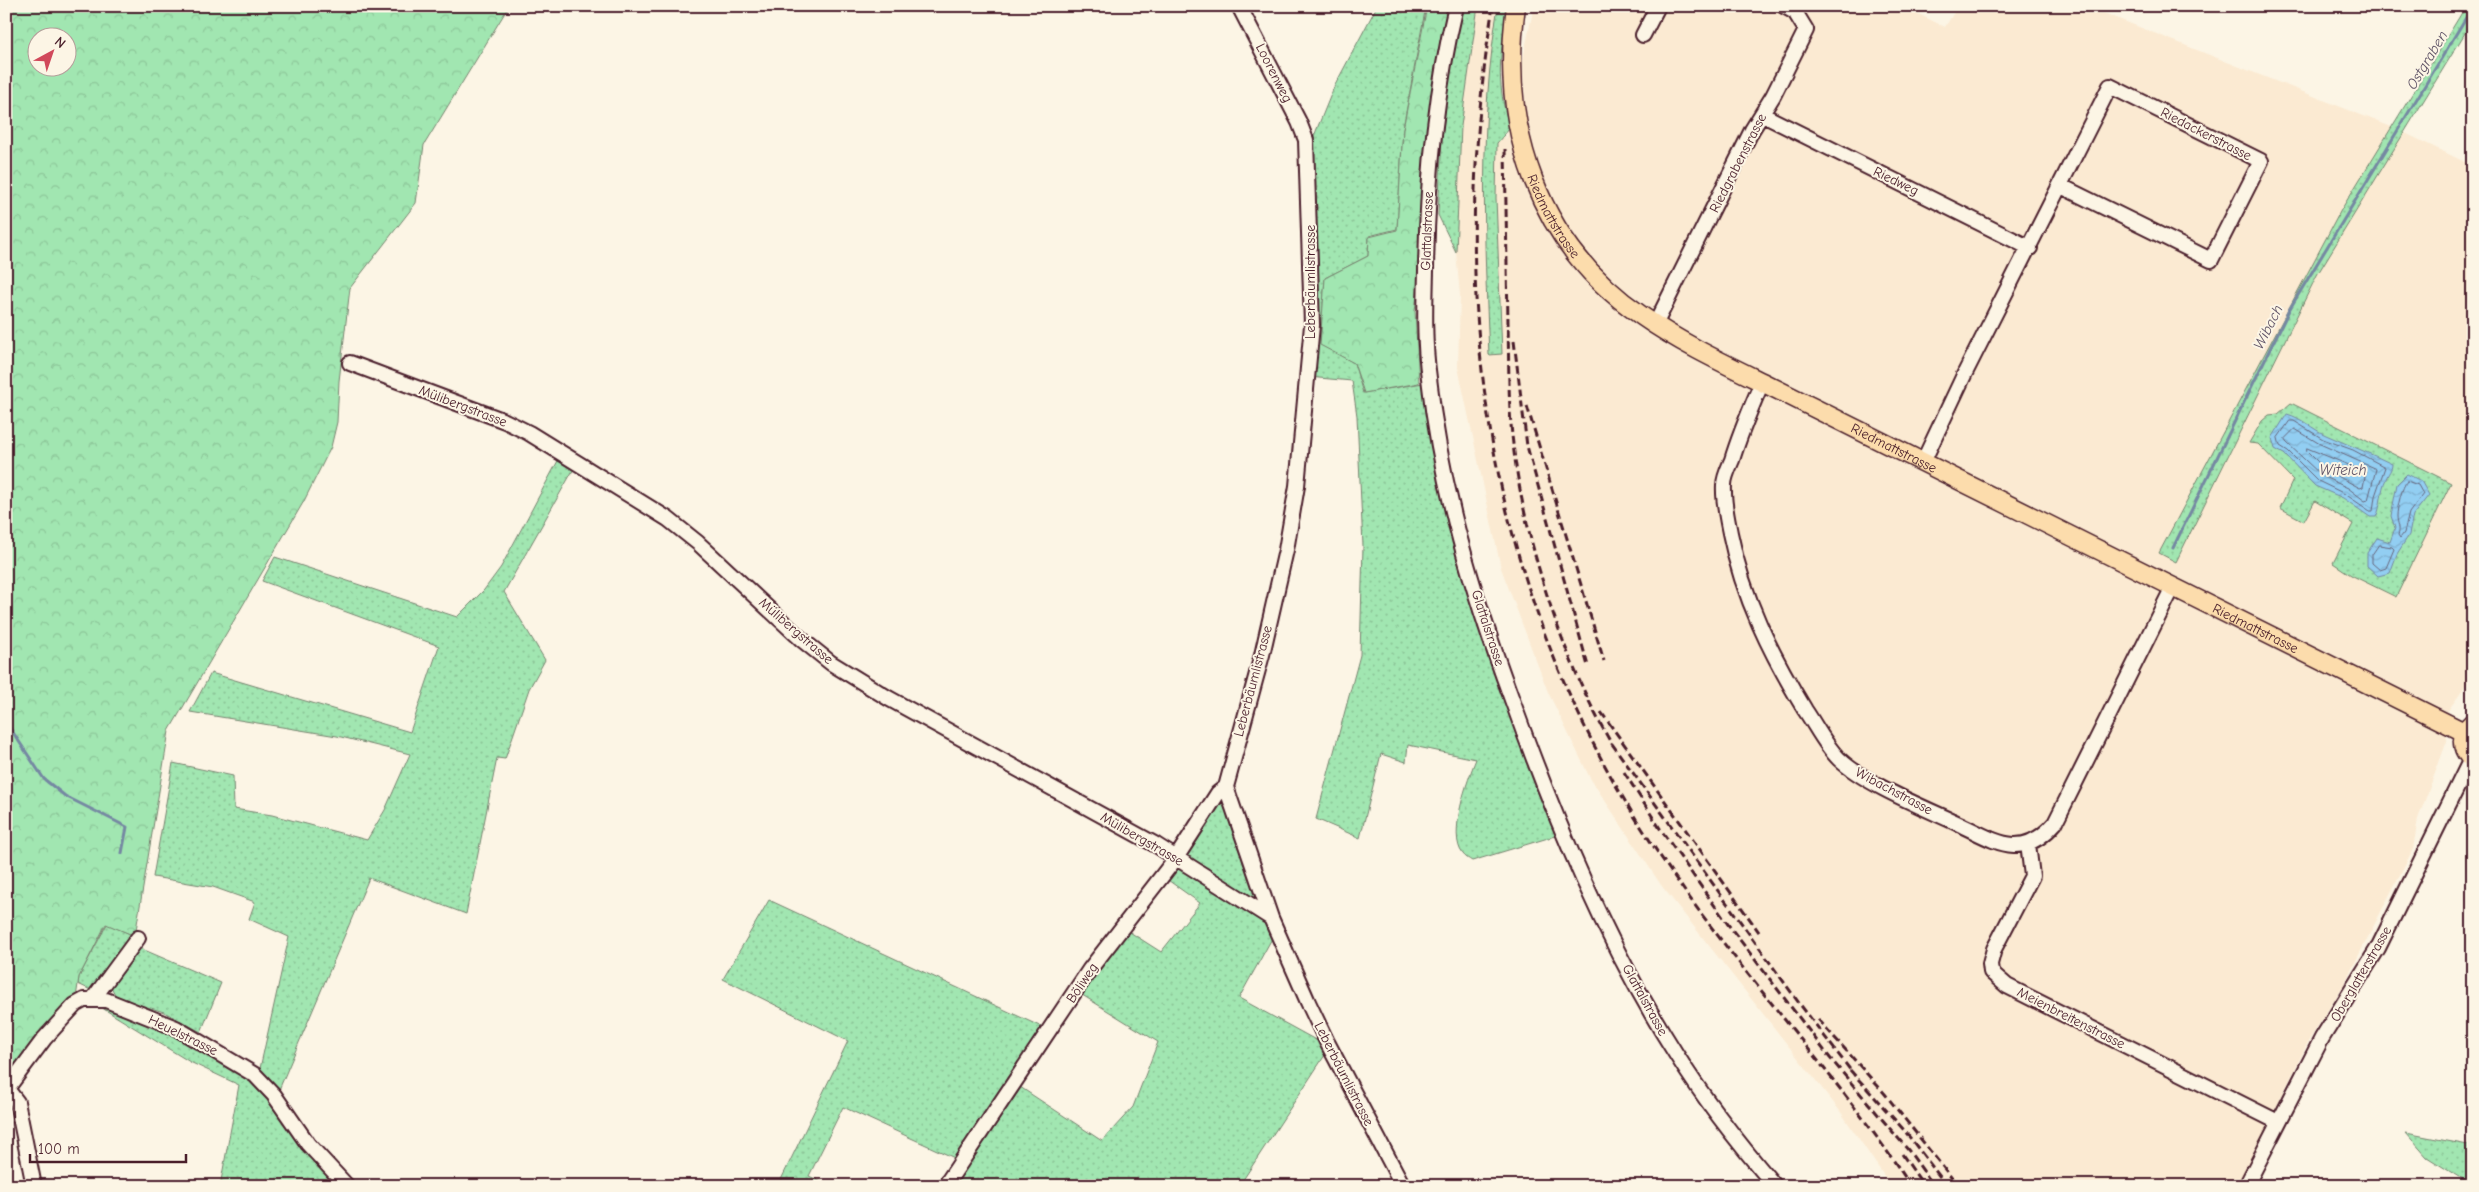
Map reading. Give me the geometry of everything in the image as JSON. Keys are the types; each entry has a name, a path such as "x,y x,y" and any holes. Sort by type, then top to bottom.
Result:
{"main road":[{"name":"Riedmattstrasse","path":"1516,6 1512,61 1514,111 1522,148 1536,188 1553,221 1586,266 1616,296 1655,326 1762,382 2173,587 2468,727"},
{"path":"2468,727 2464,750 2472,760"}],"street":[{"name":"Loorenweg","path":"1239,6 1306,140"},
{"name":"Glattalstrasse","path":"1456,6 1447,45 1432,143 1425,315 1428,376 1440,457 1459,537 1496,658 1529,749 1606,928 1644,1002 1676,1054 1723,1122 1775,1186"},
{"path":"1643,35 1658,6"},
{"name":"Riedgrabenstrasse","path":"1655,326 1752,130 1763,115 1806,30 1795,12 1784,6"},
{"name":"Riedackerstrasse","path":"1923,462 1969,364 2030,248 2110,86 2260,161 2211,260 2061,186"},
{"name":"Riedweg","path":"1763,115 2030,248"},
{"name":"Leberbäumlistrasse","path":"1306,140 1312,325 1297,486 1286,550 1264,645 1226,786 1271,918 1327,1042 1403,1186"},
{"name":"Mülibergstrasse","path":"350,363 505,421 529,433 668,519 698,542 801,639 831,663 893,701 1176,858 1271,918"},
{"name":"Wibachstrasse","path":"1762,382 1740,432 1724,483 1726,512 1737,568 1750,604 1787,680 1826,743 1840,760 1858,774 2002,845 2028,844"},
{"path":"2028,844 2044,835 2055,823 2173,587"},
{"name":"Oberglatterstrasse","path":"2246,1186 2322,1038 2378,948 2472,760"},
{"name":"Böliweg","path":"945,1186 1090,969 1176,858 1218,792 1226,786"},
{"name":"Meienbreitenstrasse","path":"2028,844 2032,861 2032,876 1994,949 1990,964 1991,972 2006,986 2278,1122"},
{"path":"34,1186 17,1102 7,1090 44,1039 75,1005 84,1000 93,999 138,938"},
{"name":"Heuelstrasse","path":"93,999 106,1000 176,1028 255,1075 274,1095 308,1144 347,1186"}],"shaded area":[{"path":"1478,6 1504,6 1496,89 1506,140 1534,6 1902,6 1945,27 1958,6 2086,6 2399,130 2473,166 2473,676 2444,716 2447,741 2418,819 2413,849 2343,986 2309,1040 2238,1186 1891,1186 1840,1111 1661,885 1590,778 1548,692 1501,568 1458,367 1460,295 1456,252 1461,126"}],"green space":[{"path":"6,6 509,6 424,145 416,203 350,288 339,381 337,422 331,447 304,501 169,731 135,936 106,924 79,977 75,1005 6,1090"},
{"path":"1377,6 1426,6 1403,128 1397,229 1369,236 1368,256 1325,278 1320,344 1354,363 1363,393 1423,383 1434,458 1457,549 1492,665 1558,835 1472,861 1463,854 1457,834 1460,807 1476,759 1408,745 1406,762 1381,754 1360,838 1316,819 1360,655 1363,546 1357,416 1352,381 1308,377 1310,146 1334,87"},
{"path":"1427,6 1450,6 1415,311 1419,383 1364,393 1354,363 1320,345 1325,278 1368,256 1369,237 1397,230 1403,129"},
{"path":"1465,6 1478,6 1461,126 1456,252 1438,215 1442,137 1452,53"},
{"path":"1498,6 1508,6 1500,68 1502,96 1510,128 1497,143 1496,198 1502,354 1489,355 1485,224 1485,136 1492,49"},
{"path":"2466,6 2473,6 2473,20 2317,275 2176,562 2159,553 2341,210"},
{"path":"2291,403 2451,483 2396,597 2351,575 2333,563 2353,524 2315,501 2304,521 2280,508 2293,480 2258,444 2249,443 2262,421 2269,415 2278,414"},
{"path":"560,457 576,465 504,592 545,660 529,689 505,759 497,758 466,914 369,878 278,1092 259,1073 289,937 249,919 255,902 213,887 153,877 173,763 233,776 234,809 272,815 367,840 385,810 410,754 337,736 190,712 211,673 410,732 439,646 262,581 275,557 457,617 484,590 501,567"},
{"path":"1225,790 1275,933 1239,998 1323,1044 1327,1052 1239,1186 949,1186 1017,1085 1102,1141 1133,1107 1158,1042 1079,993 1125,929 1161,952 1200,903 1165,878"},
{"path":"769,900 1046,1029 959,1160 843,1107 809,1176 830,1186 778,1186 848,1041 723,979"},
{"path":"107,924 135,936 135,946 221,983 201,1032 164,1012 117,998 105,976 93,991 78,984 79,977"},
{"path":"94,1003 159,1024 253,1077 343,1186 220,1186 239,1085 190,1062"},
{"path":"2406,1133 2473,1146 2473,1186 2427,1157"}],"water":[{"name":"Witeich","path":"2287,414 2326,435 2392,464 2384,484 2376,517 2370,517 2343,498 2315,486 2284,454 2275,449 2272,438"},
{"path":"2407,474 2421,481 2429,495 2413,515 2409,535 2397,554 2390,573 2378,576 2367,566 2367,553 2377,538 2390,542 2395,528 2391,516 2397,484"}],"waterway":[{"name":"Wibach","path":"2173,548 2289,310 2473,6"},
{"path":"6,722 44,779 65,796 127,827 122,853"}],"railway":[{"path":"1493,6 1479,119 1474,232 1479,343 1494,452 1520,560 1557,664 1605,765 1665,863 1725,945 1852,1104 1911,1186"},
{"path":"1505,149 1509,383 1513,444 1526,519 1536,558 1561,636 1576,673 1610,741 1799,1003 1855,1076"},
{"path":"1514,341 1527,446 1588,666"},
{"path":"1527,406 1604,661"},
{"path":"1601,712 1759,932"},
{"path":"1624,772 1661,830 1727,923 1830,1058 1909,1151 1934,1186"},
{"path":"1818,1019 1885,1094 1958,1186"},
{"path":"1850,1070 1904,1130 1947,1186"},
{"path":"1902,1154 1924,1186"}],"water label":[{"name":"Ostgraben","path":"2427,60"}]}
